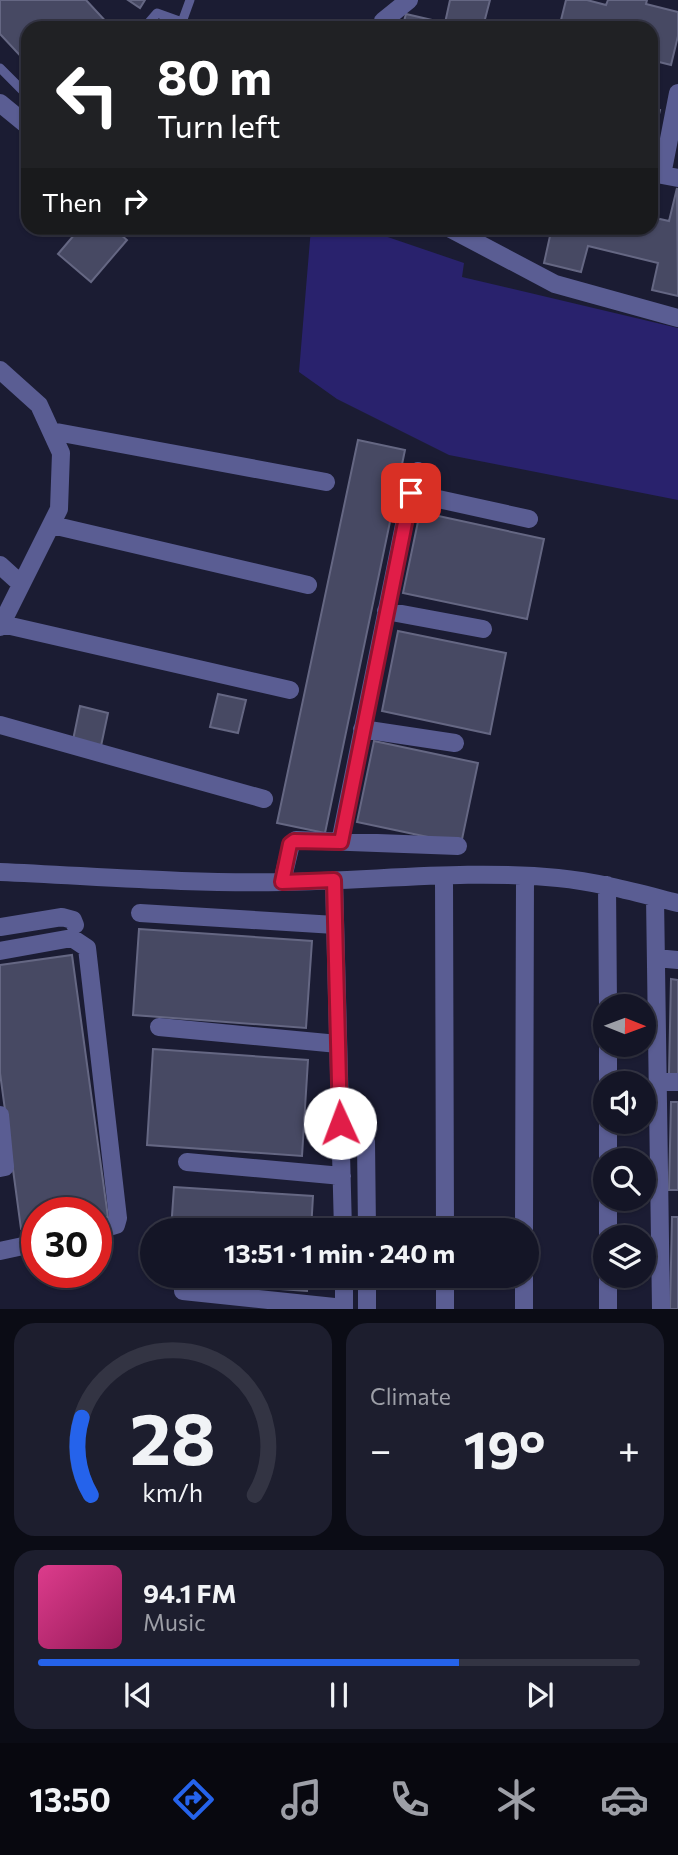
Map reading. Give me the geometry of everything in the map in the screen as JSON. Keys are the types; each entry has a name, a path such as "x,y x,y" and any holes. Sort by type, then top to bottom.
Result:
{"street":[{"path":"383,21 409,0"},
{"path":"678,93 662,175 678,178"},
{"path":"0,103 21,120"},
{"path":"462,235 555,284 678,318"},
{"path":"0,370 38,405 61,453 59,509 1,625 290,690"},
{"path":"51,431 326,482"},
{"path":"341,842 386,611 418,471"},
{"path":"411,493 529,519"},
{"path":"52,525 308,585"},
{"path":"0,565 21,584"},
{"path":"386,611 482,629"},
{"path":"0,725 264,799"},
{"path":"362,729 455,743"},
{"path":"282,882 290,844 294,841 458,846"},
{"path":"0,872 205,882 525,876 607,885 678,903"},
{"path":"444,876 445,1218"},
{"path":"524,1218 525,876"},
{"path":"334,880 343,1218"},
{"path":"607,885 608,994"},
{"path":"655,897 659,1082 669,1203 661,1309"},
{"path":"139,913 335,925"},
{"path":"0,928 62,917 72,920 75,925"},
{"path":"0,951 72,938 87,948 118,1218 116,1225 112,1226"},
{"path":"656,958 678,960"},
{"path":"159,1027 338,1044"},
{"path":"659,1082 678,1082"},
{"path":"0,1115 5,1167 0,1168"},
{"path":"366,1141 367,1218"},
{"path":"187,1162 342,1176"},
{"path":"0,1251 21,1246"},
{"path":"183,1291 344,1308 344,1288"},
{"path":"367,1288 367,1309"},
{"path":"445,1288 445,1309"},
{"path":"524,1288 524,1309"},
{"path":"608,1288 608,1309"}],"lane":[{"path":"183,21 190,0"},
{"path":"150,21 157,12 180,21"},
{"path":"0,68 21,89"}],"shaded area":[{"path":"310,235 382,235 464,263 462,277 678,328 678,500 449,455 337,399 299,372"}],"building":[{"path":"0,0 86,0 105,21 21,21 21,56 0,34"},
{"path":"128,0 145,0 140,8"},
{"path":"450,0 490,0 485,21 445,21"},
{"path":"566,0 587,0 606,5 608,0 647,0 646,4 678,12 678,36 671,65 658,62 658,21 561,21"},
{"path":"406,14 436,21 404,21"},
{"path":"677,188 678,296 652,290 658,263 588,246 581,272 544,263 550,236 546,235 658,235 658,219 669,221"},
{"path":"74,235 121,235 127,240 91,282 58,254"},
{"path":"358,440 405,450 325,833 277,823"},
{"path":"420,512 544,539 527,619 403,593"},
{"path":"398,631 506,653 490,734 382,711"},
{"path":"218,694 246,700 238,733 210,727"},
{"path":"80,706 108,713 101,746 73,740"},
{"path":"374,741 478,763 461,844 357,822"},
{"path":"139,929 312,941 306,1028 133,1015"},
{"path":"72,955 105,1197 21,1197 21,1229 0,1073 0,965"},
{"path":"671,979 678,980 678,1074 669,1074"},
{"path":"153,1049 308,1060 302,1156 147,1145"},
{"path":"671,1102 678,1102 678,1190 669,1190"},
{"path":"174,1187 313,1196 312,1218 172,1218"},
{"path":"672,1217 678,1217 678,1309 670,1309"},
{"path":"265,1288 307,1288 307,1291"}],"route":[{"path":"340,1123 334,880 282,882 290,844 294,841 341,842 411,493"}]}
